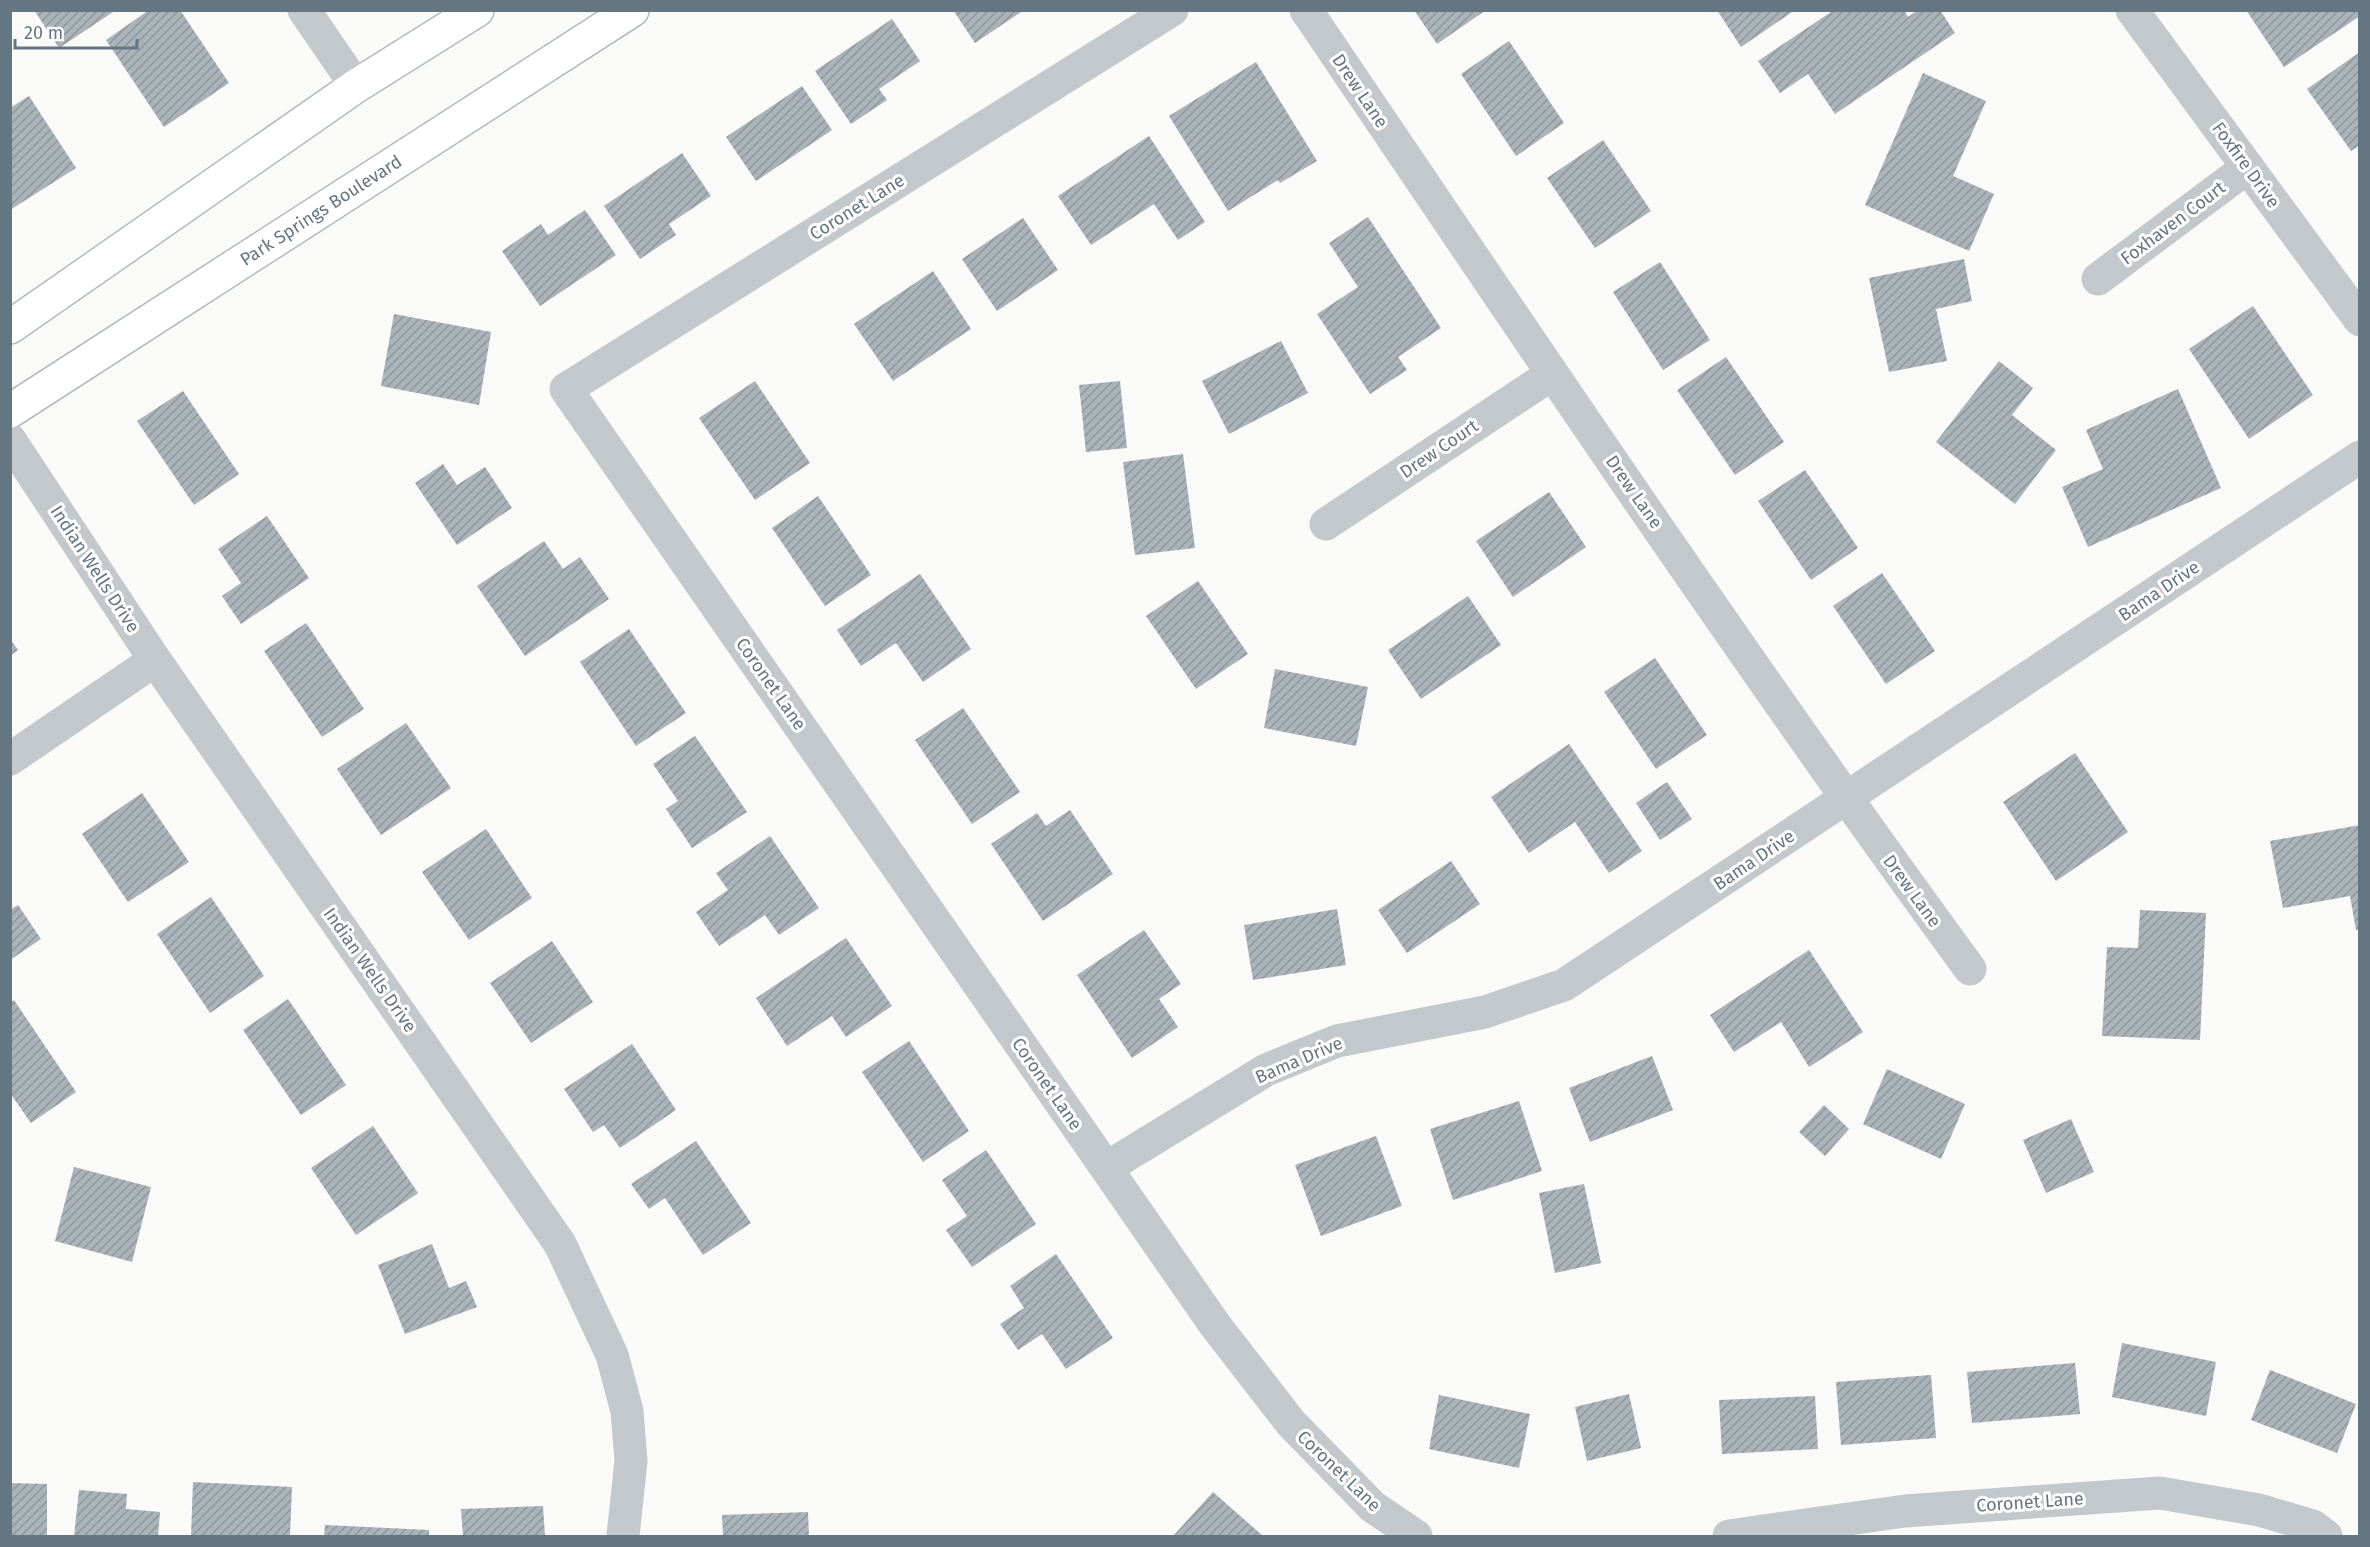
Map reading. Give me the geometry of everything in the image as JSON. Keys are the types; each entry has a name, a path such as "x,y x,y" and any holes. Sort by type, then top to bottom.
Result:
{"main road":[{"path":"10,327 356,87 477,10"},
{"name":"Park Springs Boulevard","path":"10,411 632,10"}],"street":[{"path":"304,10 356,87"},
{"name":"Coronet Lane","path":"1172,10 566,389 1215,1325 1291,1423 1373,1507 1416,1536"},
{"name":"Drew Lane","path":"1306,10 1552,374 1845,799 1970,969"},
{"name":"Foxfire Drive","path":"2132,10 2360,320"},
{"name":"Foxhaven Court","path":"2098,279 2248,166"},
{"name":"Drew Court","path":"1326,524 1552,374"},
{"name":"Indian Wells Drive","path":"10,440 155,660 560,1244 612,1355 627,1411 631,1461 623,1536"},
{"name":"Bama Drive","path":"1106,1168 1266,1070 1337,1041 1485,1012 1564,985 2360,458"},
{"path":"10,759 155,660"},
{"name":"Coronet Lane","path":"1729,1536 1905,1511 2160,1493 2259,1510 2313,1526 2326,1536"}],"building":[{"path":"34,10 116,10 59,48"},
{"path":"149,10 180,10 229,83 164,127 106,40"},
{"path":"953,10 1024,10 975,43"},
{"path":"1414,10 1486,10 1437,44"},
{"path":"1717,10 1795,10 1741,47"},
{"path":"1834,10 1904,10 1908,17 1918,10 1940,10 1955,33 1835,114 1808,74 1780,93 1758,61"},
{"path":"2246,10 2360,10 2360,16 2284,67"},
{"path":"892,19 920,61 879,89 887,100 851,124 815,71"},
{"path":"1509,41 1564,123 1516,156 1461,74"},
{"path":"2360,52 2360,145 2351,151 2307,89"},
{"path":"1256,62 1317,161 1280,183 1278,180 1228,211 1169,116"},
{"path":"1923,73 1986,101 1953,176 1994,194 1969,251 1865,205"},
{"path":"802,86 832,130 756,181 726,137"},
{"path":"29,96 76,168 10,210 10,108"},
{"path":"1149,136 1205,222 1178,240 1154,204 1091,245 1058,196"},
{"path":"1603,140 1651,211 1595,248 1547,178"},
{"path":"682,153 711,196 669,224 676,235 640,259 604,206"},
{"path":"585,210 616,255 540,306 502,251 541,224 548,235"},
{"path":"1368,217 1441,328 1398,357 1407,370 1370,394 1317,314 1358,287 1329,243"},
{"path":"1023,218 1058,270 997,311 962,259"},
{"path":"1964,259 1972,301 1936,309 1947,361 1889,372 1869,278"},
{"path":"1660,262 1710,340 1663,370 1613,292"},
{"path":"933,271 971,329 893,381 854,324"},
{"path":"2253,306 2313,395 2249,439 2189,349"},
{"path":"394,314 491,332 479,405 381,386"},
{"path":"1281,341 1308,393 1229,434 1202,381"},
{"path":"1726,357 1784,442 1735,475 1677,390"},
{"path":"1999,361 2033,388 2012,415 2056,450 2015,504 1936,442"},
{"path":"755,381 810,463 755,500 699,418"},
{"path":"1120,381 1127,448 1086,452 1079,385"},
{"path":"2178,389 2221,488 2088,547 2062,487 2103,469 2086,430"},
{"path":"183,391 239,474 194,505 137,421"},
{"path":"1183,454 1195,548 1135,555 1123,462"},
{"path":"443,464 457,485 485,467 512,508 457,545 415,483"},
{"path":"1805,470 1858,548 1811,580 1758,501"},
{"path":"1549,492 1586,547 1513,597 1476,541"},
{"path":"818,496 871,575 825,606 772,528"},
{"path":"267,516 309,578 241,624 222,596 241,583 218,549"},
{"path":"544,541 563,569 580,557 609,599 525,656 477,586"},
{"path":"1882,573 1935,651 1886,684 1833,606"},
{"path":"920,574 971,649 923,682 896,643 861,666 837,630"},
{"path":"1198,581 1248,654 1196,689 1146,616"},
{"path":"1468,596 1501,645 1421,699 1388,650"},
{"path":"306,623 364,709 322,737 264,651"},
{"path":"629,629 686,713 636,746 580,662"},
{"path":"10,639 18,650 10,656"},
{"path":"1655,658 1707,735 1656,769 1604,692"},
{"path":"1275,669 1368,687 1356,746 1264,728"},
{"path":"963,708 1020,792 972,824 915,740"},
{"path":"406,723 451,788 381,835 337,769"},
{"path":"695,736 747,812 692,848 666,809 678,801 653,764"},
{"path":"1569,744 1642,851 1609,873 1575,822 1529,853 1491,797"},
{"path":"2075,753 2128,832 2056,881 2003,802"},
{"path":"1667,782 1692,819 1660,840 1636,803"},
{"path":"142,793 189,862 128,902 82,834"},
{"path":"1070,810 1113,874 1043,921 991,844 1037,813 1046,826"},
{"path":"2360,825 2360,930 2356,930 2350,896 2283,908 2270,841"},
{"path":"486,829 532,898 469,940 422,872"},
{"path":"770,836 819,908 779,935 765,915 719,946 696,912 728,890 716,873"},
{"path":"1451,861 1480,904 1407,953 1378,910"},
{"path":"211,897 264,976 210,1013 157,934"},
{"path":"18,905 41,939 10,960 10,910"},
{"path":"1337,909 1346,965 1253,980 1244,925"},
{"path":"2140,910 2206,913 2200,1040 2102,1036 2107,947 2138,948"},
{"path":"1144,930 1181,984 1159,999 1178,1027 1132,1058 1077,975"},
{"path":"846,938 892,1006 846,1037 832,1016 787,1046 756,998"},
{"path":"552,941 593,1002 531,1043 490,983"},
{"path":"1809,950 1863,1032 1809,1067 1781,1022 1734,1052 1710,1015"},
{"path":"288,999 346,1085 301,1115 243,1030"},
{"path":"14,1000 76,1092 31,1123 10,1093 10,1003"},
{"path":"909,1041 969,1131 923,1162 862,1072"},
{"path":"632,1044 676,1110 620,1148 604,1125 593,1132 564,1089"},
{"path":"1652,1056 1673,1110 1590,1142 1569,1088"},
{"path":"1887,1069 1965,1104 1941,1159 1863,1124"},
{"path":"1519,1101 1542,1171 1453,1200 1430,1129"},
{"path":"1824,1105 1849,1129 1825,1156 1799,1132"},
{"path":"2071,1119 2094,1172 2046,1193 2023,1140"},
{"path":"373,1126 418,1193 356,1235 311,1168"},
{"path":"1376,1136 1402,1206 1321,1236 1295,1165"},
{"path":"696,1141 751,1223 703,1255 665,1198 649,1209 631,1184"},
{"path":"986,1150 1036,1224 972,1267 946,1230 967,1216 942,1180"},
{"path":"74,1167 151,1187 132,1262 55,1241"},
{"path":"1584,1184 1601,1263 1555,1273 1539,1193"},
{"path":"432,1244 449,1288 466,1281 477,1307 405,1334 378,1265"},
{"path":"1056,1254 1113,1338 1066,1369 1042,1334 1018,1350 1000,1324 1024,1308 1010,1286"},
{"path":"2122,1343 2216,1362 2206,1416 2112,1397"},
{"path":"2075,1363 2080,1414 1972,1423 1967,1372"},
{"path":"2270,1370 2356,1404 2337,1453 2251,1420"},
{"path":"1931,1375 1936,1438 1841,1445 1836,1382"},
{"path":"1629,1394 1641,1448 1587,1461 1575,1407"},
{"path":"1439,1395 1530,1414 1519,1468 1429,1449"},
{"path":"1815,1396 1818,1449 1722,1454 1719,1400"},
{"path":"193,1482 292,1487 290,1536 191,1536"},
{"path":"10,1483 47,1484 47,1536 10,1536"},
{"path":"79,1490 127,1494 126,1509 160,1512 158,1536 74,1536"},
{"path":"1213,1492 1263,1536 1174,1535"},
{"path":"543,1506 545,1536 463,1536 461,1509"},
{"path":"808,1512 809,1536 723,1536 722,1515"},
{"path":"325,1525 429,1530 429,1536 324,1536"}]}
